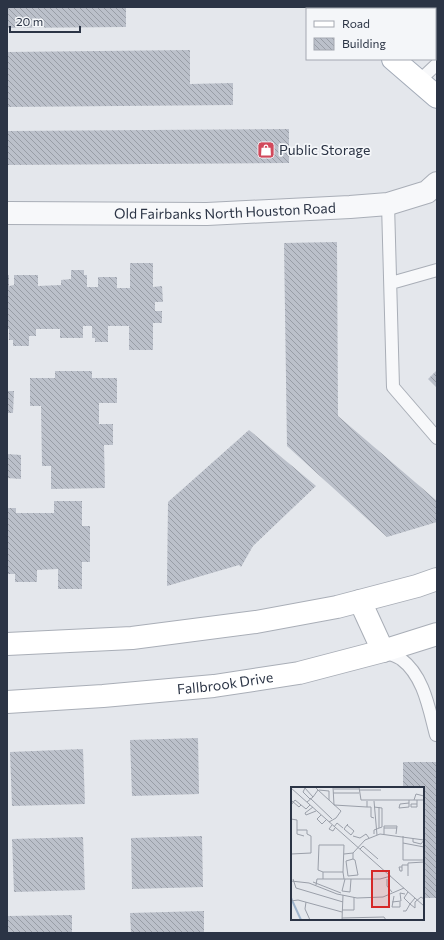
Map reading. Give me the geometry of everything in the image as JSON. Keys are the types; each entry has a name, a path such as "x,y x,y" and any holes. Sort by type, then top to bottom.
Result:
{"main road":[{"path":"394,60 437,97"},
{"path":"7,644 132,638 256,622 337,607 417,586 437,579"},
{"path":"360,601 383,651"},
{"name":"Fallbrook Drive","path":"7,702 103,696 214,686 299,673 383,651 437,634"}],"street":[{"name":"Old Fairbanks North Houston Road","path":"7,213 207,214 350,207 388,204 427,192 437,183"}],"lane":[{"path":"419,81 437,64"},
{"path":"388,204 393,387 437,438"},
{"path":"390,283 437,270"},
{"path":"383,651 400,658 410,666 424,691 436,735"}],"building":[{"path":"7,7 126,7 126,27 7,28"},
{"path":"190,50 190,84 233,83 233,105 7,107 7,52"},
{"path":"289,129 289,163 7,165 7,131"},
{"path":"337,242 338,416 437,501 437,522 387,537 287,446 284,243"},
{"path":"130,263 153,263 153,287 162,286 163,302 155,302 155,311 162,311 162,323 153,323 153,350 129,350 129,326 108,326 108,342 95,342 95,338 92,338 92,326 83,326 83,338 60,338 60,329 36,329 36,336 29,336 29,346 13,346 13,340 9,340 9,329 7,329 7,275 9,275 9,286 14,285 14,275 38,275 38,286 61,285 61,280 71,279 71,270 84,270 84,275 87,275 87,287 98,287 98,277 117,277 117,288 130,288"},
{"path":"437,370 437,388 428,379"},
{"path":"55,371 92,371 92,378 117,378 117,403 99,403 99,424 113,424 113,445 104,445 105,488 51,489 51,466 42,466 41,406 30,406 30,378 55,378"},
{"path":"7,391 14,391 13,413 7,413"},
{"path":"249,430 316,486 253,546 241,567 239,565 167,586 168,502"},
{"path":"7,454 21,455 21,479 7,478"},
{"path":"54,501 82,501 82,526 90,526 90,562 82,562 82,589 58,589 58,569 37,570 37,582 15,582 15,574 7,574 7,508 16,508 16,513 54,513"},
{"path":"198,738 199,794 132,796 130,740"},
{"path":"83,749 85,804 12,806 10,752"},
{"path":"403,762 437,762 437,898 424,898 424,787 403,787"},
{"path":"202,836 203,887 132,889 131,838"},
{"path":"83,837 85,890 14,892 12,839"},
{"path":"204,911 204,933 131,933 130,913"},
{"path":"72,915 72,933 7,933 7,916"}],"place":[{"name":"Public Storage","path":"266,150"}]}
